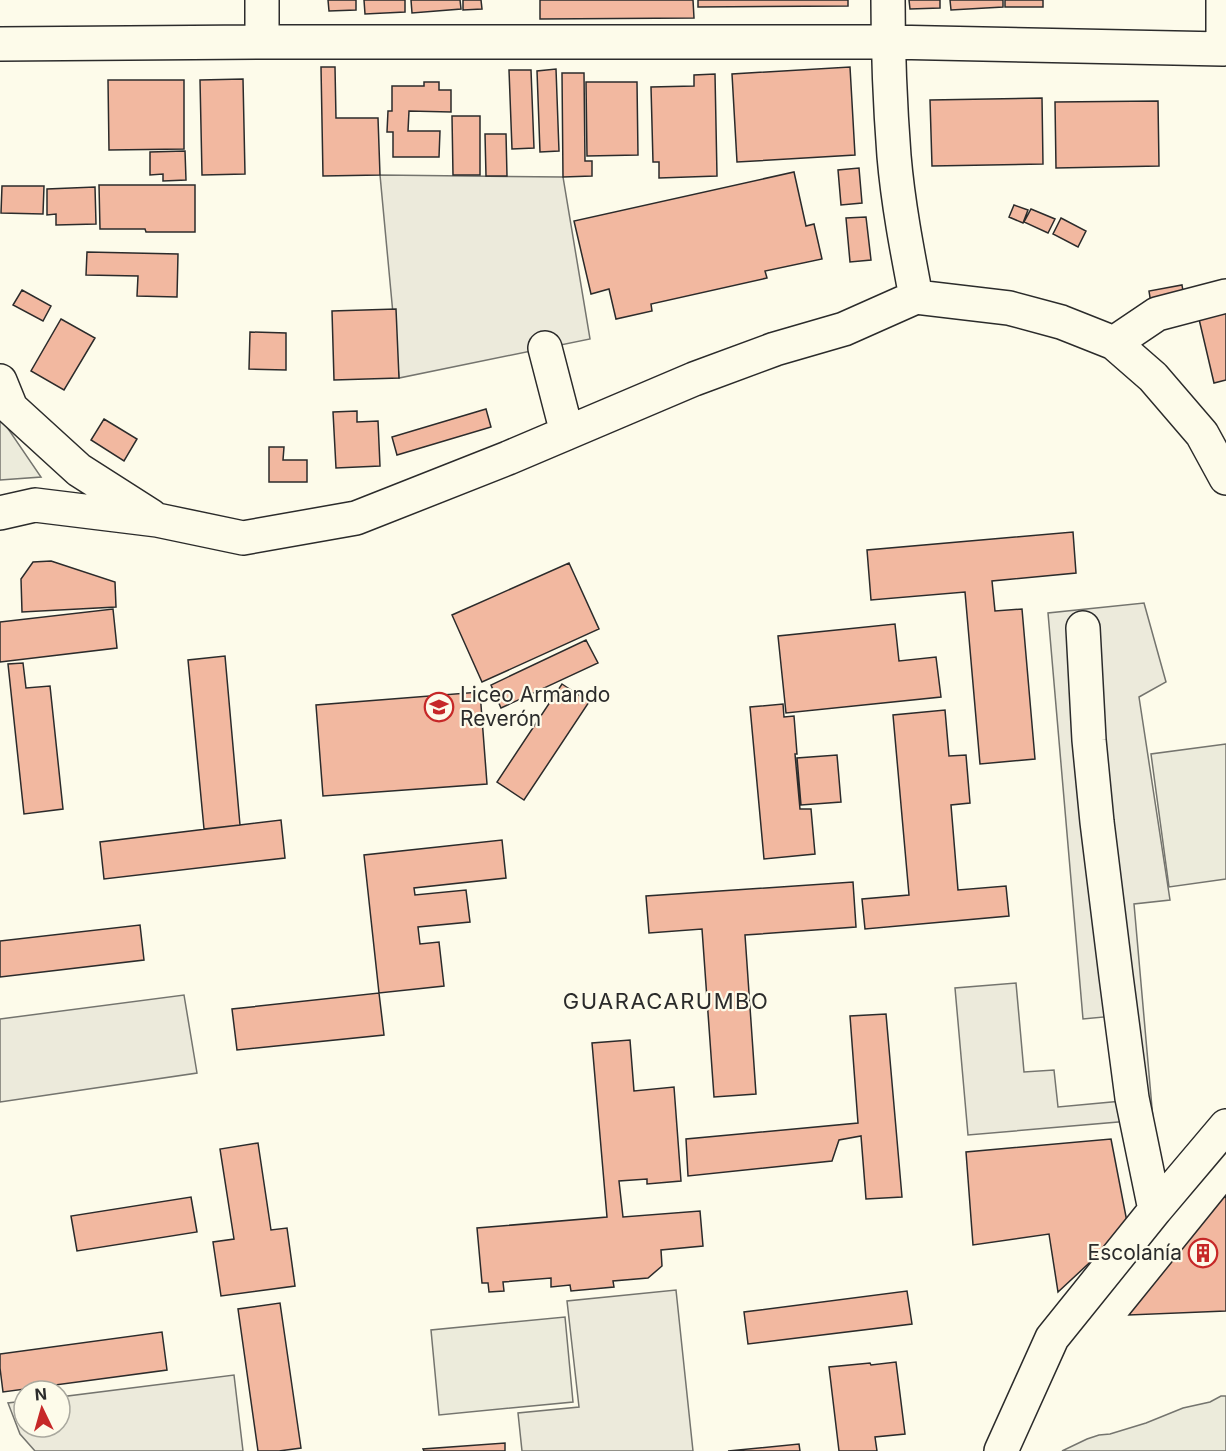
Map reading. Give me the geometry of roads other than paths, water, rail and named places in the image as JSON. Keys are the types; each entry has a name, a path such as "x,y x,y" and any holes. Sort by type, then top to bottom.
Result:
{"street":[{"path":"262,0 262,42"},
{"path":"888,0 889,85 894,158 916,297"},
{"path":"0,44 888,42 1225,48 1223,0"},
{"path":"1114,343 1157,314 1226,296"},
{"path":"0,513 35,505 157,520 243,538 356,518 694,379 765,352 844,329 916,297 1009,308 1061,322 1114,343 1153,377 1202,434 1226,478"},
{"path":"544,348 567,433"},
{"path":"0,381 11,408 79,470 157,520"},
{"path":"1083,628 1089,740 1116,976 1132,1098 1155,1210"},
{"path":"1001,1451 1052,1338 1226,1125"}],"place":[{"name":"Liceo Armando Reverón","path":"439,707"},
{"name":"Escolanía","path":"1203,1253"}],"district":[{"name":"GUARACARUMBO","path":"666,1001"}]}
